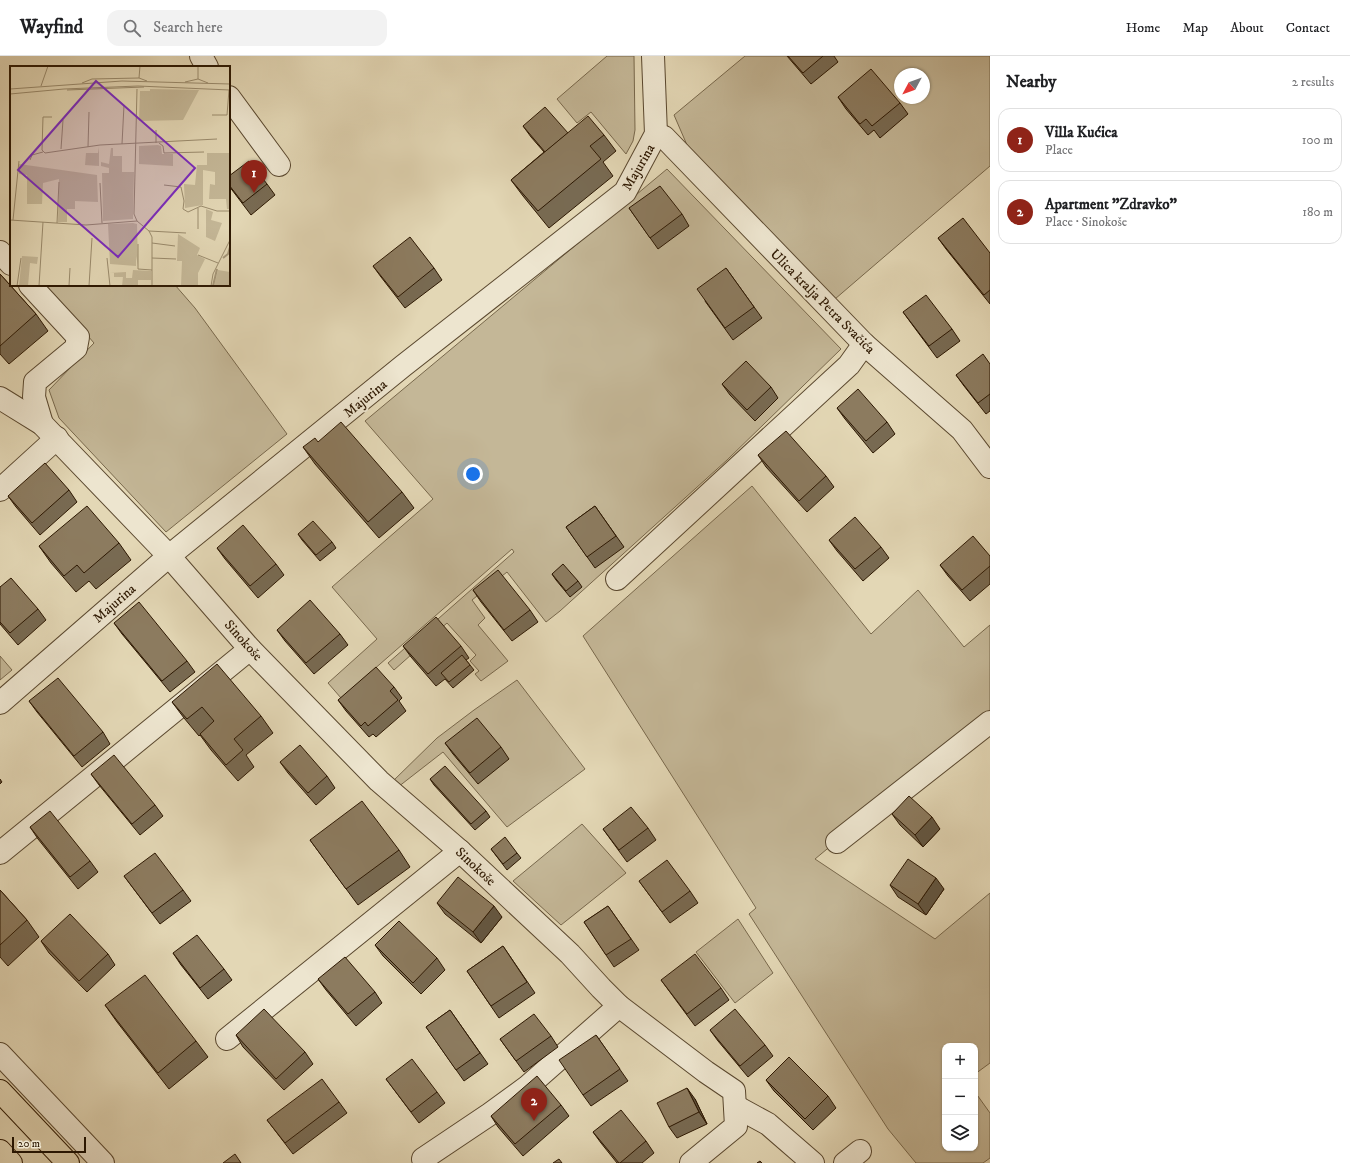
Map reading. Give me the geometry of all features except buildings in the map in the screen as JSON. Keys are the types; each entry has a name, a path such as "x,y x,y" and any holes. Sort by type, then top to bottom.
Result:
{"main road":[{"path":"0,1091 68,1163"},
{"path":"0,1151 11,1163"}],"street":[{"path":"201,56 206,66"},
{"name":"Majurina","path":"0,703 169,556 403,366 625,192 656,134 653,56"},
{"path":"230,98 278,165"},
{"name":"Ulica kralja Petra Svačića","path":"656,134 664,137 864,344 962,430 990,467"},
{"path":"0,252 10,263"},
{"path":"31,286 78,337 76,348 35,382 34,397 50,431"},
{"path":"617,579 849,366 864,344"},
{"path":"0,398 50,431"},
{"path":"0,490 50,431"},
{"name":"Sinokoše","path":"50,431 169,556 250,649 379,781 460,851 570,954 600,988 619,1006 706,1072 734,1091 736,1126 691,1163"},
{"path":"0,853 250,649"},
{"path":"837,842 990,722"},
{"path":"227,1039 460,851"},
{"path":"423,1159 527,1087 619,1006"},
{"path":"0,1054 103,1163"},
{"path":"735,1106 768,1124 813,1163"}],"shaded area":[{"path":"607,56 634,56 635,130 633,141 626,154 591,112 577,123 557,99"},
{"path":"745,56 990,56 990,166 835,299 687,145 674,115"},
{"path":"667,169 841,349 727,460 546,622 507,572 472,600 485,618 478,625 508,661 481,681 475,674 479,671 470,661 476,655 447,623 394,670 388,663 514,552 512,549 341,698 328,683 377,639 332,587 433,499 365,421"},
{"path":"45,286 176,286 195,308 287,434 166,532 59,418 49,390 94,343"},
{"path":"752,486 871,634 918,590 964,647 990,625 990,714 815,859 935,939 990,893 990,1063 978,1072 978,1043 942,1043 942,1151 978,1151 978,1096 990,1113 990,1158 983,1163 916,1163 888,1129 749,914 756,908 583,636"},
{"path":"0,656 12,670 0,680"},
{"path":"517,680 585,769 507,827 443,752 398,787 392,782 437,738"},
{"path":"582,824 626,873 561,925 513,881"},
{"path":"738,919 773,973 735,1003 696,952"}],"place":[{"name":"Villa Kućica","path":"254,193"},
{"name":"Apartment \"Zdravko\"","path":"534,1121"}]}
